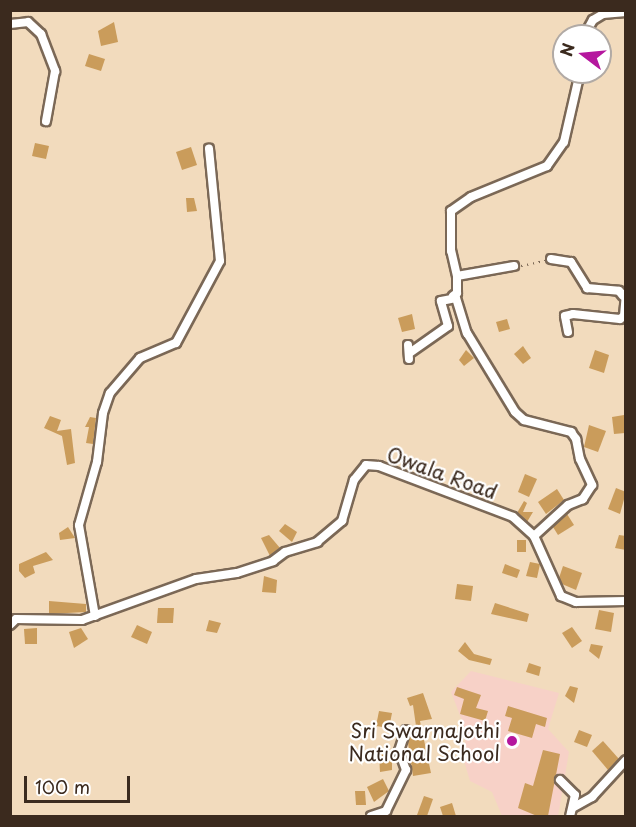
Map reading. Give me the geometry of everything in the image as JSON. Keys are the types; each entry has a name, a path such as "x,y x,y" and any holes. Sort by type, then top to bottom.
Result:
{"street":[{"path":"591,24 603,14 626,12"},
{"path":"10,24 28,22 41,34 55,71 46,121"},
{"path":"409,352 447,326 441,302 457,292 457,276 452,251 451,211 471,197 547,166 564,142 577,84"},
{"path":"95,616 79,525 97,462 103,413 110,393 140,358 176,343 220,261 208,148"},
{"path":"551,259 571,262 587,288 619,291 624,295 624,316 620,319 573,314 565,316 568,332"},
{"path":"457,276 514,266"},
{"path":"453,296 467,333 515,412 524,420 541,421 571,432 576,439 580,459 592,485 584,499 568,505 534,536"},
{"name":"Owala Road","path":"10,625 16,619 82,620 196,579 237,573 273,561 285,552 318,542 342,521 354,480 366,465 379,466 513,517 534,536 561,596 576,602 626,601"},
{"path":"371,816 386,811 406,770 399,751 406,730"},
{"path":"570,816 577,804 592,796 626,760"},
{"path":"560,780 575,795 577,804"}],"path":[{"path":"514,266 551,259"}],"shaded area":[{"name":"Sri Swarnajothi National School","path":"471,671 559,693 548,729 569,752 558,816 502,816 492,792 470,781 464,761 466,731 451,692"}],"building":[{"path":"114,22 118,42 101,46 98,31"},
{"path":"89,54 105,59 101,71 85,66"},
{"path":"35,143 49,146 46,159 32,156"},
{"path":"191,147 197,165 182,170 176,152"},
{"path":"186,198 194,198 197,211 187,212"},
{"path":"412,314 415,329 402,332 398,318"},
{"path":"507,319 510,329 499,332 496,322"},
{"path":"523,346 531,358 523,364 514,354"},
{"path":"466,350 474,358 464,366 459,360"},
{"path":"595,350 609,355 604,373 589,368"},
{"path":"624,415 625,433 614,434 612,417"},
{"path":"50,416 61,420 57,431 71,429 75,463 67,465 62,436 44,428"},
{"path":"90,417 96,418 93,444 86,443 89,427 85,427"},
{"path":"589,425 606,431 598,452 584,447"},
{"path":"525,474 537,479 529,497 518,492"},
{"path":"616,488 626,492 620,514 608,509"},
{"path":"557,489 564,500 546,514 538,502"},
{"path":"524,501 527,503 523,512 533,512 527,522 517,513"},
{"path":"567,514 574,525 558,535 553,527"},
{"path":"285,524 297,532 292,542 279,531"},
{"path":"68,527 75,538 60,540 59,533"},
{"path":"269,535 280,548 270,556 261,538"},
{"path":"619,535 626,536 626,550 615,548"},
{"path":"517,540 526,540 526,552 517,552"},
{"path":"46,552 53,560 33,566 35,573 25,578 19,571 19,564"},
{"path":"530,562 540,564 537,578 526,576"},
{"path":"505,564 520,570 517,578 502,573"},
{"path":"563,566 582,573 576,590 562,584 559,578"},
{"path":"264,576 277,580 276,593 262,592"},
{"path":"457,584 473,586 471,601 455,599"},
{"path":"49,601 86,604 86,612 49,614"},
{"path":"495,603 529,614 527,622 491,614"},
{"path":"158,608 174,608 173,623 157,623"},
{"path":"599,610 614,613 611,632 595,629"},
{"path":"209,620 221,623 217,633 206,631"},
{"path":"137,625 152,632 147,644 131,637"},
{"path":"572,627 582,641 572,648 562,633"},
{"path":"37,628 37,644 25,644 24,629"},
{"path":"81,628 88,639 74,648 69,632"},
{"path":"465,642 474,654 492,659 490,665 469,660 458,651"},
{"path":"591,644 603,646 599,659 589,651"},
{"path":"529,663 541,667 539,676 526,672"},
{"path":"570,686 578,688 574,703 565,696"},
{"path":"457,687 481,695 476,708 488,711 485,721 460,714 464,699 454,695"},
{"path":"423,693 432,719 420,721 431,773 413,776 408,743 411,727 416,726 413,705 410,706 407,698"},
{"path":"508,706 547,718 545,727 536,724 532,738 508,731 512,718 505,716"},
{"path":"379,711 392,713 389,728 376,726"},
{"path":"579,730 592,735 587,747 574,742"},
{"path":"603,741 619,759 608,770 592,751"},
{"path":"543,750 560,754 548,816 537,816 518,808 525,783 533,786"},
{"path":"379,754 392,755 392,770 380,772"},
{"path":"383,779 389,791 374,802 367,787"},
{"path":"355,791 365,791 366,805 356,805"},
{"path":"424,796 433,799 427,816 420,816 417,815"},
{"path":"452,803 456,816 443,816 440,807"}],"place":[{"name":"Sri Swarnajothi National School","path":"512,741"}]}
